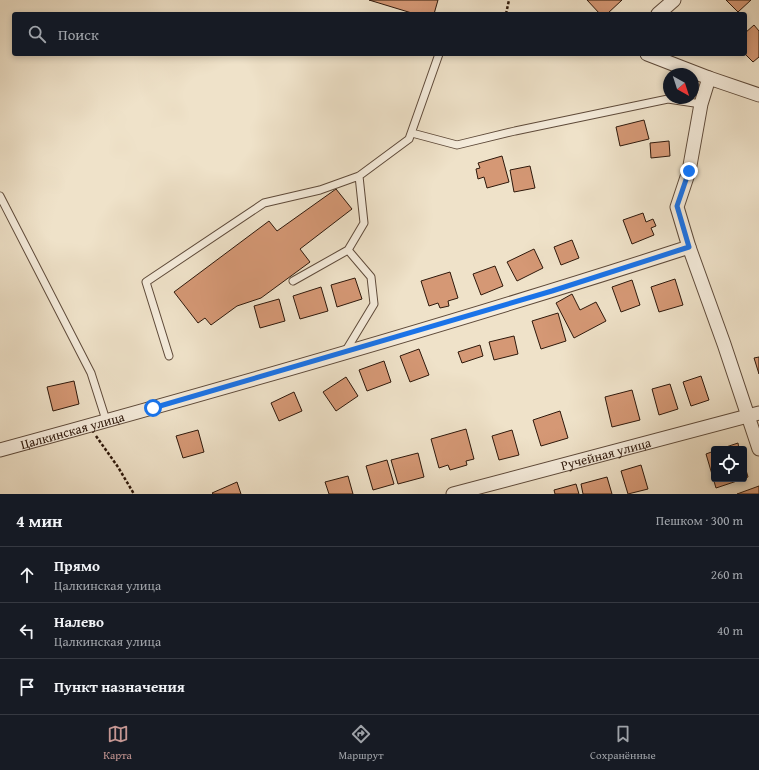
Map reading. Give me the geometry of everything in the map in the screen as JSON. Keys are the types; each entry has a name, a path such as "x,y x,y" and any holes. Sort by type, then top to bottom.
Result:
{"street":[{"path":"660,12 674,0"},
{"path":"652,56 759,95"},
{"path":"709,78 701,104 689,171 677,206 689,247 724,344 753,415 759,449"},
{"name":"Цалкинская улица","path":"0,450 153,408 345,352 552,291 689,247"},
{"name":"Ручейная улица","path":"453,494 753,415"}],"lane":[{"path":"169,356 146,282 264,203 320,190 359,176 409,139 438,56"},
{"path":"412,133 457,145 515,130 668,99 701,104"},
{"path":"293,281 348,250 364,223 359,176"},
{"path":"0,196 91,373 106,420"},
{"path":"345,352 374,304 371,277 348,250"}],"path":[{"path":"506,12 509,0"},
{"path":"88,426 118,467 134,494"}],"building":[{"path":"369,0 438,0 435,12 408,12"},
{"path":"587,0 622,0 609,12 598,12"},
{"path":"726,0 751,0 738,12"},
{"path":"754,25 759,31 759,57 753,62 747,56 747,31"},
{"path":"644,120 649,139 620,146 616,127"},
{"path":"669,141 670,156 651,158 650,143"},
{"path":"502,156 509,182 487,188 484,177 478,179 476,169 480,168 478,163"},
{"path":"530,166 535,188 514,192 510,170"},
{"path":"336,189 352,209 300,249 310,262 261,298 237,306 211,325 205,318 198,323 174,292 269,221 277,231"},
{"path":"643,213 646,222 653,219 656,226 651,228 654,235 632,244 623,220"},
{"path":"572,240 579,258 561,265 554,247"},
{"path":"534,249 543,268 517,281 507,262"},
{"path":"495,266 503,286 481,295 473,274"},
{"path":"450,272 458,298 448,301 449,306 440,308 438,303 429,306 421,281"},
{"path":"355,278 362,299 337,307 331,285"},
{"path":"675,279 683,305 659,312 651,287"},
{"path":"632,280 640,305 621,312 612,287"},
{"path":"321,287 328,311 300,319 293,296"},
{"path":"572,294 580,310 596,302 606,321 574,338 556,303"},
{"path":"279,299 285,321 260,328 254,306"},
{"path":"558,313 566,341 541,349 532,321"},
{"path":"514,336 518,354 494,360 489,342"},
{"path":"480,345 483,356 462,363 458,352"},
{"path":"419,349 429,375 410,382 400,356"},
{"path":"759,357 759,374 754,358"},
{"path":"384,361 391,382 367,391 359,370"},
{"path":"701,376 709,400 691,406 683,382"},
{"path":"346,377 358,396 336,411 323,392"},
{"path":"74,381 79,404 53,411 47,387"},
{"path":"670,384 678,409 659,415 652,389"},
{"path":"632,390 640,420 612,427 605,397"},
{"path":"294,392 302,411 279,421 271,403"},
{"path":"560,411 568,438 541,446 533,420"},
{"path":"466,429 474,459 466,461 467,465 450,470 448,465 439,468 431,439"},
{"path":"198,430 204,452 183,458 176,436"},
{"path":"512,430 519,455 499,460 492,436"},
{"path":"738,443 738,446 729,446"},
{"path":"711,452 711,471 706,454"},
{"path":"418,453 424,477 398,484 391,460"},
{"path":"387,460 394,484 373,490 366,466"},
{"path":"641,465 648,489 628,494 621,471"},
{"path":"348,476 353,494 329,494 325,482"},
{"path":"607,477 612,494 583,494 581,484"},
{"path":"237,482 241,494 212,493"},
{"path":"714,482 734,482 716,488"},
{"path":"576,484 579,494 555,494 554,490"},
{"path":"759,486 759,494 737,494"}],"route":[{"path":"153,408 552,291 689,247 677,206 689,171"}]}
